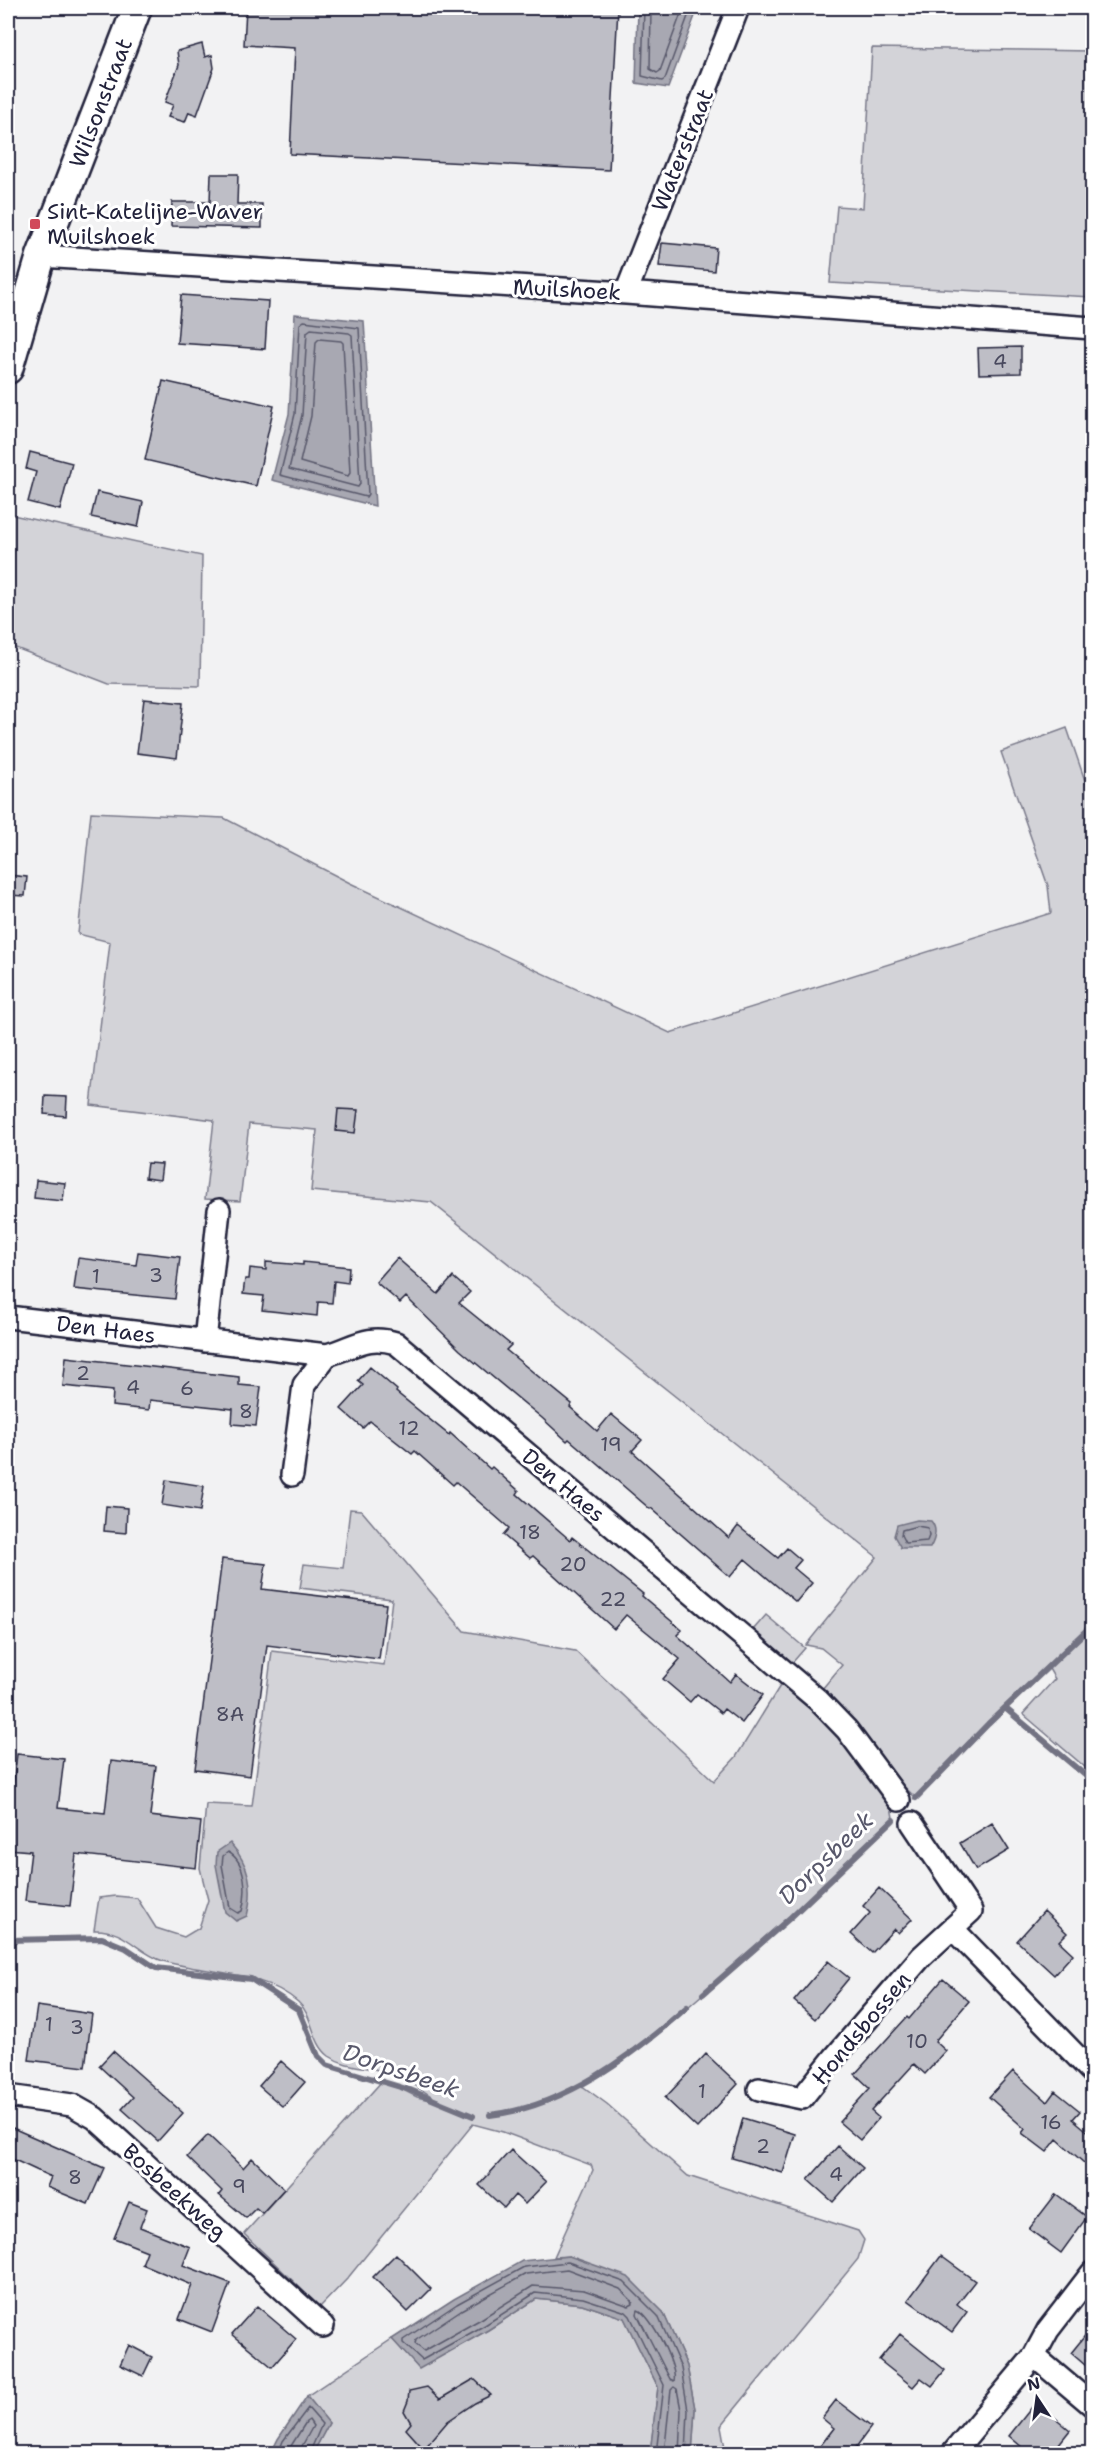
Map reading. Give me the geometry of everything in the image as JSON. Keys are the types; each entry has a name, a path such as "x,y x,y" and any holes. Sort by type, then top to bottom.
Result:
{"street":[{"name":"Wilsonstraat","path":"8,369 41,256 137,8"},
{"name":"Waterstraat","path":"626,293 738,8"},
{"name":"Muilshoek","path":"41,256 626,293 1092,328"},
{"path":"205,1341 219,1210"},
{"name":"Den Haes","path":"8,1317 327,1355 379,1338 396,1343 789,1673 847,1730 899,1800"},
{"path":"292,1475 304,1385 327,1355"},
{"name":"Hondsbossen","path":"759,2089 802,2098 921,1957 971,1911 912,1823"},
{"path":"953,1929 1092,2072"},
{"name":"Bosbeekweg","path":"8,2096 72,2105 95,2118 322,2326"},
{"path":"952,2454 1034,2356 1048,2330 1092,2274"},
{"path":"1034,2356 1092,2405"}],"shaded area":[{"path":"872,48 1092,51 1092,297 830,283 837,206 863,208"},
{"path":"8,514 202,556 200,686 109,684 8,645"},
{"path":"1067,728 1092,801 1092,1773 1023,1714 1055,1679 1048,1667 916,1798 890,1773 822,1689 842,1665 821,1648 806,1645 877,1557 431,1202 311,1191 317,1130 249,1124 240,1201 205,1199 214,1120 91,1105 110,942 78,934 91,812 224,818 350,883 670,1033 1051,913 1048,886 1001,752"},
{"path":"350,1509 361,1510 464,1631 575,1651 714,1781 736,1757 783,1681 849,1745 880,1784 889,1803 893,1820 791,1917 656,2035 581,2085 607,2104 688,2176 858,2231 864,2240 858,2259 721,2426 726,2453 692,2453 695,2409 687,2366 663,2312 569,2256 554,2257 593,2170 591,2165 503,2132 473,2124 347,2279 320,2307 244,2234 383,2080 417,2097 442,2103 398,2077 335,2060 329,2056 319,2044 307,2014 298,2002 267,1984 233,1974 163,1961 123,1937 94,1930 99,1898 116,1896 137,1898 156,1928 184,1937 199,1928 208,1900 200,1868 206,1804 252,1806 272,1651 384,1665 392,1599 300,1588 304,1564 343,1568"},
{"path":"766,1615 805,1648 792,1663 753,1630"},
{"path":"536,2299 582,2304 624,2318 658,2387 650,2454 313,2453 329,2423 307,2396 392,2339 419,2368 488,2330"}],"water":[{"path":"638,8 698,8 668,88 636,83"},
{"path":"295,314 364,321 375,506 272,480 289,414"},
{"path":"917,1520 931,1521 933,1524 935,1534 930,1548 901,1548 894,1536 897,1525"},
{"path":"230,1843 246,1868 250,1886 247,1916 236,1921 225,1912 216,1865 217,1852"},
{"path":"569,2256 628,2277 663,2312 687,2366 695,2409 692,2453 650,2453 658,2387 624,2318 582,2304 536,2299 488,2330 419,2369 392,2339 454,2299 522,2261"},
{"path":"307,2396 329,2423 313,2453 271,2453 278,2439"}],"building":[{"path":"246,8 618,8 609,170 290,154 295,48 244,45"},
{"path":"202,44 205,57 212,55 214,68 197,115 189,112 185,122 168,117 173,105 165,102 179,65 177,51"},
{"path":"211,174 238,174 237,204 262,204 262,228 171,226 172,202 210,202"},
{"path":"662,243 716,248 714,271 659,266"},
{"path":"181,295 268,301 265,349 177,343"},
{"path":"1021,347 1021,373 979,374 978,348"},
{"path":"163,381 274,406 256,486 145,460"},
{"path":"30,452 72,463 60,510 28,502 36,472 26,469"},
{"path":"97,492 143,502 138,527 91,517"},
{"path":"144,699 183,703 177,758 137,753"},
{"path":"8,875 27,877 25,896 8,895"},
{"path":"45,1096 67,1097 66,1116 44,1114"},
{"path":"338,1109 358,1110 355,1133 336,1131"},
{"path":"147,1163 162,1164 160,1180 145,1178"},
{"path":"36,1180 65,1183 63,1201 34,1198"},
{"path":"138,1252 180,1257 175,1299 74,1289 78,1258 136,1265"},
{"path":"397,1258 438,1294 453,1277 470,1292 459,1303 511,1345 506,1350 572,1404 570,1407 597,1431 611,1414 642,1440 632,1451 729,1538 738,1526 778,1558 787,1548 801,1560 794,1568 812,1583 796,1602 745,1559 730,1577 569,1439 567,1441 460,1350 406,1297 400,1303 376,1282"},
{"path":"266,1262 303,1265 303,1262 349,1267 348,1283 334,1281 332,1303 318,1302 317,1316 262,1310 264,1296 243,1294 245,1279 249,1279 250,1268 266,1270"},
{"path":"66,1357 239,1377 239,1385 261,1387 256,1426 232,1424 233,1409 150,1400 149,1410 112,1406 113,1391 63,1386"},
{"path":"370,1367 397,1390 396,1392 449,1435 450,1433 490,1469 492,1467 519,1491 517,1494 570,1540 572,1537 643,1594 642,1596 682,1630 677,1635 730,1682 736,1674 763,1695 742,1723 724,1709 721,1713 697,1694 690,1702 663,1679 680,1659 626,1615 614,1629 533,1556 530,1558 503,1535 509,1528 456,1482 453,1485 415,1451 412,1454 370,1421 363,1428 341,1409 363,1385 358,1381"},
{"path":"166,1480 204,1486 200,1511 162,1505"},
{"path":"106,1506 127,1508 126,1533 104,1531"},
{"path":"222,1559 266,1564 262,1589 386,1604 379,1659 267,1645 250,1776 195,1769"},
{"path":"17,1754 64,1759 58,1808 105,1813 111,1761 156,1766 150,1816 201,1822 196,1868 76,1854 70,1906 25,1901 31,1851 8,1849 8,1802 11,1803"},
{"path":"992,1823 1009,1850 976,1870 960,1843"},
{"path":"879,1888 912,1919 898,1933 894,1929 872,1953 851,1934 870,1913 863,1906"},
{"path":"1044,1911 1067,1933 1059,1941 1073,1954 1054,1975 1017,1941"},
{"path":"828,1961 849,1978 815,2019 794,2001"},
{"path":"943,1979 969,2001 935,2041 946,2051 925,2074 914,2064 871,2111 879,2118 860,2140 839,2122 870,2088 855,2074 907,2017 909,2019"},
{"path":"37,2006 92,2014 85,2067 29,2060"},
{"path":"113,2051 183,2113 158,2141 122,2109 133,2097 99,2066"},
{"path":"706,2054 738,2084 697,2128 665,2098"},
{"path":"281,2061 305,2082 283,2107 259,2086"},
{"path":"1013,2071 1047,2102 1055,2091 1080,2111 1073,2119 1092,2135 1092,2170 1057,2139 1047,2152 1022,2133 1025,2129 989,2097"},
{"path":"743,2118 795,2134 783,2173 732,2158"},
{"path":"8,2126 104,2168 88,2204 47,2187 51,2177 8,2157"},
{"path":"208,2135 243,2168 252,2158 284,2189 262,2213 256,2208 246,2218 219,2195 222,2191 187,2157"},
{"path":"838,2146 863,2168 833,2202 808,2180"},
{"path":"511,2150 546,2182 525,2204 515,2195 504,2208 479,2185"},
{"path":"1056,2194 1087,2217 1061,2253 1029,2229"},
{"path":"129,2202 147,2209 140,2227 190,2247 183,2265 230,2283 212,2332 179,2319 192,2285 142,2264 147,2251 114,2238"},
{"path":"396,2254 431,2289 408,2312 373,2277"},
{"path":"941,2256 975,2281 957,2304 967,2312 952,2332 908,2300"},
{"path":"257,2306 296,2339 272,2367 232,2334"},
{"path":"1092,2327 1092,2371 1071,2353"},
{"path":"900,2334 945,2370 932,2386 921,2378 913,2387 879,2360"},
{"path":"129,2345 152,2357 143,2376 120,2365"},
{"path":"474,2379 491,2395 448,2421 424,2449 406,2429 411,2423 404,2411 409,2391 427,2387 440,2399"},
{"path":"836,2400 871,2427 851,2454 814,2454 834,2428 822,2418"},
{"path":"1036,2402 1070,2430 1051,2454 1030,2454 1009,2436"}],"waterway":[{"name":"Dorpsbeek","path":"916,1798 988,1724 1092,1625"},
{"path":"1005,1708 1092,1781"},
{"name":"Dorpsbeek","path":"703,1994 791,1917 893,1820"},
{"name":"Dorpsbeek","path":"8,1940 102,1938 126,1948 156,1968 251,1979 299,2010 318,2056 327,2065 410,2090 473,2116"},
{"name":"Dorpsbeek","path":"490,2115 545,2102 571,2090 621,2060 687,2007"}],"place":[{"name":"Sint-Katelijne-Waver Muilshoek","path":"35,224"}]}
